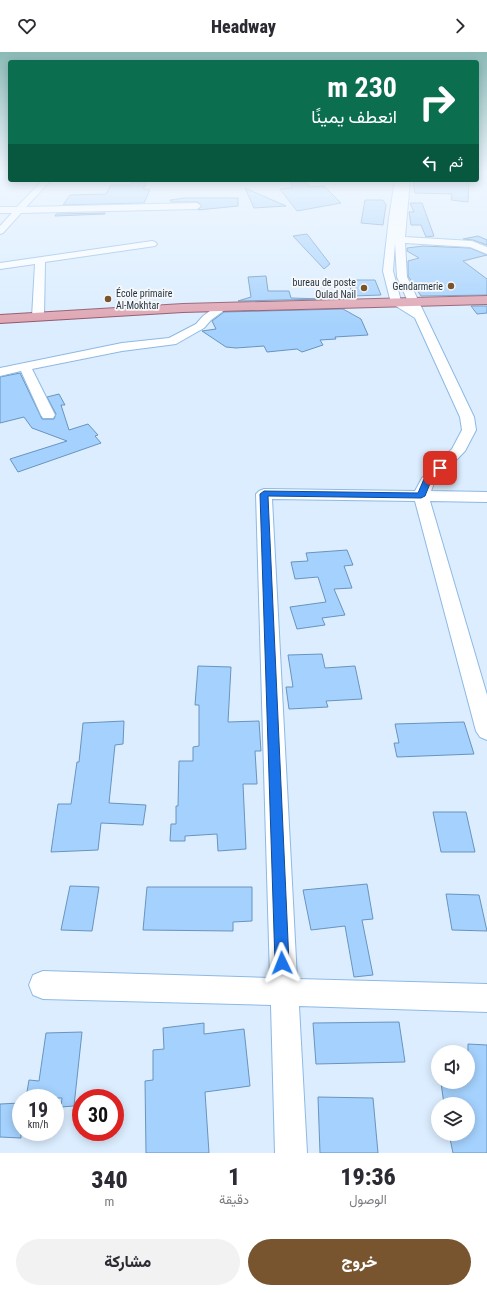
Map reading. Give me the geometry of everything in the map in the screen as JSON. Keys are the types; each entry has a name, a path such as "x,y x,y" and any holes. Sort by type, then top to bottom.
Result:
{"main road":[{"path":"0,319 141,310 487,300"}],"street":[{"path":"0,231 7,223"},
{"path":"392,223 388,271 396,303 420,316"},
{"path":"402,223 400,240 402,277 467,417 469,430 458,451 427,481 421,496 487,731"},
{"path":"400,240 472,244 487,251"},
{"path":"0,266 152,244"},
{"path":"38,317 40,261"},
{"path":"0,372 122,347 172,341 200,326 207,318 222,307"},
{"path":"25,367 48,415"},
{"path":"290,1153 264,494 487,497"},
{"path":"43,985 487,998"}],"building":[{"path":"365,223 383,223 383,225"},
{"path":"411,223 429,223 434,236 426,237 421,225 411,225"},
{"path":"307,234 330,264 324,269 293,236"},
{"path":"478,236 487,240 487,245 473,240 463,239"},
{"name":"Gendarmerie","path":"423,246 470,248 487,255 463,261 487,279 487,295 421,296 408,276 408,261 419,258 407,251 407,248"},
{"path":"266,276 268,291 289,291 291,298 324,299 238,301 251,297 248,277"},
{"name":"bureau de poste Oulad Nail","path":"348,280 375,280 381,295 353,296"},
{"path":"471,306 487,306 487,313 477,314"},
{"path":"343,309 361,319 368,335 335,337 336,339 320,340 323,345 302,352 297,349 267,352 264,346 236,348 226,347 202,331 216,329 212,321 224,312"},
{"path":"20,373 42,419 54,419 56,414 47,397 59,394 65,405 61,405 69,430 88,424 98,435 95,436 101,443 18,472 10,459 67,441 32,428 24,417 0,423 0,377"},
{"path":"347,550 353,565 344,566 352,588 334,589 345,615 322,618 325,625 297,629 290,607 326,602 318,577 295,579 291,562 308,561 306,553"},
{"path":"322,654 325,668 355,666 362,699 326,701 328,707 289,709 286,687 293,687 288,655"},
{"path":"198,666 231,667 228,722 259,721 261,751 255,751 257,784 243,784 246,849 218,851 217,834 185,836 185,841 170,841 171,824 176,824 179,761 193,761 193,747 199,746 199,705 195,705"},
{"path":"124,721 123,744 115,745 109,803 146,805 143,825 101,823 98,850 51,852 58,804 71,804 77,762 79,762 83,723"},
{"path":"464,722 474,754 397,757 394,743 399,743 395,724"},
{"path":"433,812 466,812 475,852 441,852"},
{"path":"367,884 373,919 362,920 373,975 354,977 345,926 311,930 303,890"},
{"path":"70,886 99,887 92,931 61,930"},
{"path":"147,887 252,887 252,921 233,922 233,931 143,930"},
{"path":"446,894 479,895 487,931 452,930"},
{"path":"399,1022 405,1062 316,1064 313,1023"},
{"path":"204,1023 204,1034 244,1029 250,1086 205,1092 209,1153 146,1153 145,1081 153,1080 153,1050 164,1049 163,1028"},
{"path":"82,1032 76,1089 72,1089 72,1106 64,1107 64,1089 28,1089 29,1080 39,1081 46,1033"},
{"path":"468,1044 487,1045 487,1153 453,1153 450,1141 475,1141 475,1097 443,1097 442,1089 475,1089 475,1045"},
{"path":"318,1097 373,1098 378,1153 320,1153"},
{"path":"12,1103 12,1138 0,1137 0,1104"}],"place":[{"name":"Gendarmerie","path":"451,286"},
{"name":"bureau de poste Oulad Nail","path":"364,288"},
{"name":"École primaire Al-Mokhtar","path":"108,299"}],"route":[{"path":"282,963 264,494 421,496 427,481 440,468"}]}
